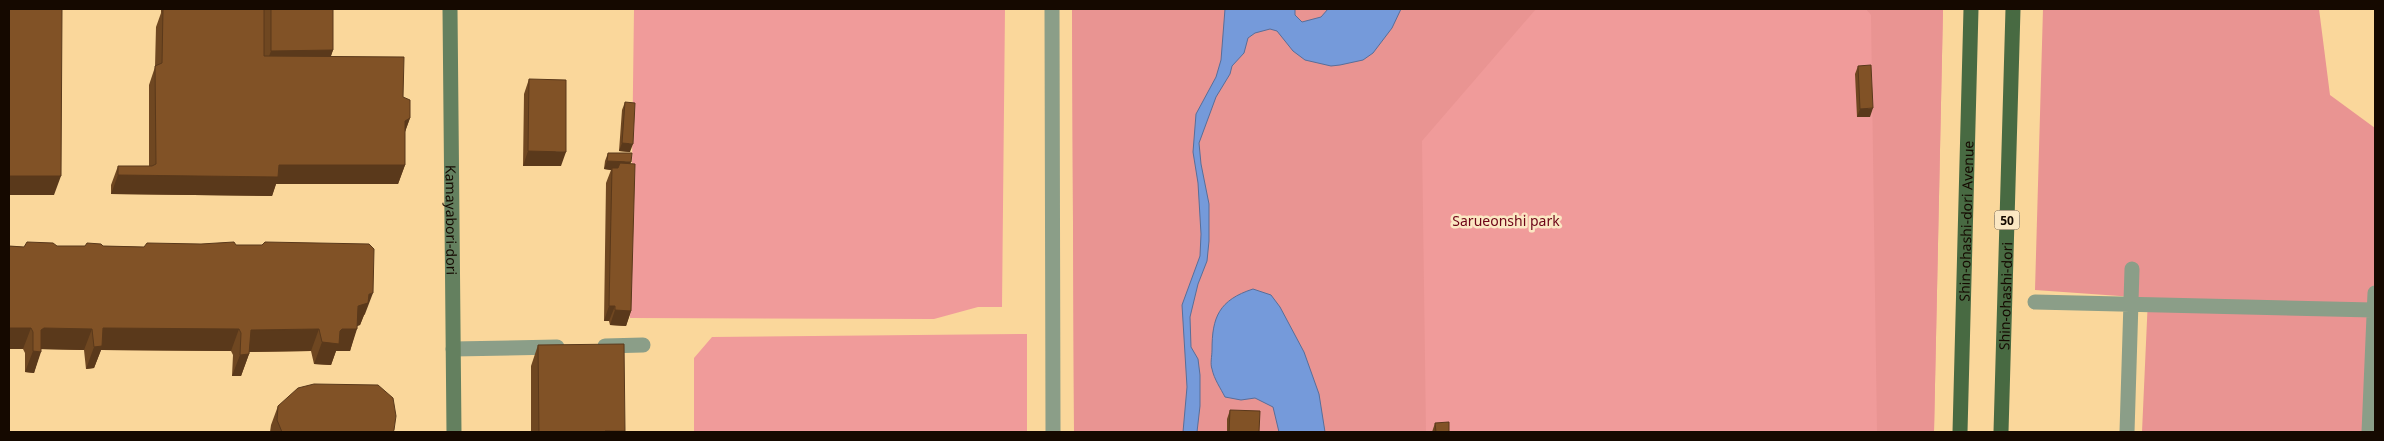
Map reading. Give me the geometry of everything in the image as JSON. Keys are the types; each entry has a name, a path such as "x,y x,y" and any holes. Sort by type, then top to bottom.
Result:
{"main road":[{"name":"Shin-ohashi-dori Avenue","path":"1960,432 1971,9"},
{"name":"Shin-ohashi-dori","path":"2001,432 2013,9"}],"street":[{"name":"Kamayabori-dori","path":"450,9 454,432"},
{"path":"1052,9 1053,432"},
{"path":"2127,432 2132,268"},
{"path":"2370,432 2375,293"},
{"path":"2034,302 2373,310"},
{"path":"590,346 643,345"},
{"path":"453,349 571,346"}],"green space":[{"path":"634,9 1005,9 1002,307 978,307 934,319 630,318"},
{"name":"Sarueonshi park","path":"1072,9 1943,9 1934,432 1074,432"},
{"path":"1027,334 1027,432 694,432 694,358 712,337"}],"shaded area":[{"path":"1072,9 1536,9 1422,141 1426,432 1074,432"},
{"path":"1866,9 1943,9 1934,432 1877,432 1871,15"},
{"path":"2043,9 2319,9 2330,95 2375,128 2375,432 2142,432 2148,298 2035,290"}],"water":[{"path":"1225,9 1295,9 1295,15 1302,22 1321,17 1328,9 1401,9 1392,28 1373,53 1363,60 1340,65 1331,66 1305,60 1293,51 1277,31 1270,29 1255,33 1248,38 1244,53 1232,66 1230,74 1216,97 1199,143 1209,204 1207,261 1198,284 1190,317 1191,347 1198,359 1200,375 1200,406 1197,432 1183,432 1187,387 1182,305 1200,256 1201,234 1198,183 1193,152 1196,114 1216,77 1221,60"},
{"path":"1253,289 1271,295 1280,307 1304,352 1319,394 1325,432 1279,432 1273,407 1255,398 1241,400 1225,397 1218,384 1211,365 1212,338 1216,319 1225,304 1241,293"}],"building":[{"path":"9,9 62,9 61,176 9,176"},
{"path":"163,9 264,9 264,56 404,57 403,97 410,100 410,118 405,121 405,165 279,165 278,177 118,175 118,166 152,166 156,164 155,66 162,63"},
{"path":"271,9 333,9 333,50 271,51"},
{"path":"1871,65 1873,108 1860,109 1858,66"},
{"path":"529,79 566,80 566,152 528,151"},
{"path":"625,102 635,103 633,144 622,143"},
{"path":"608,153 632,153 631,162 607,161"},
{"path":"620,163 635,164 631,311 615,310 615,306 609,306 612,168 618,168"},
{"path":"27,242 53,243 57,246 85,246 87,243 101,244 103,246 144,247 147,243 201,244 234,242 236,245 262,245 265,242 369,244 374,249 373,293 369,294 368,303 358,306 357,329 342,329 340,331 339,344 322,342 319,329 251,330 249,354 240,355 241,333 239,329 103,328 102,346 94,347 92,329 44,328 41,330 41,352 33,351 33,332 31,328 9,328 9,246 24,247"},
{"path":"624,344 625,431 539,432 538,345"},
{"path":"314,384 378,385 393,398 396,416 393,432 282,432 277,420 278,406 298,388"},
{"path":"1230,410 1260,411 1259,432 1229,432"},
{"path":"1449,422 1449,432 1436,432 1435,423"}]}
